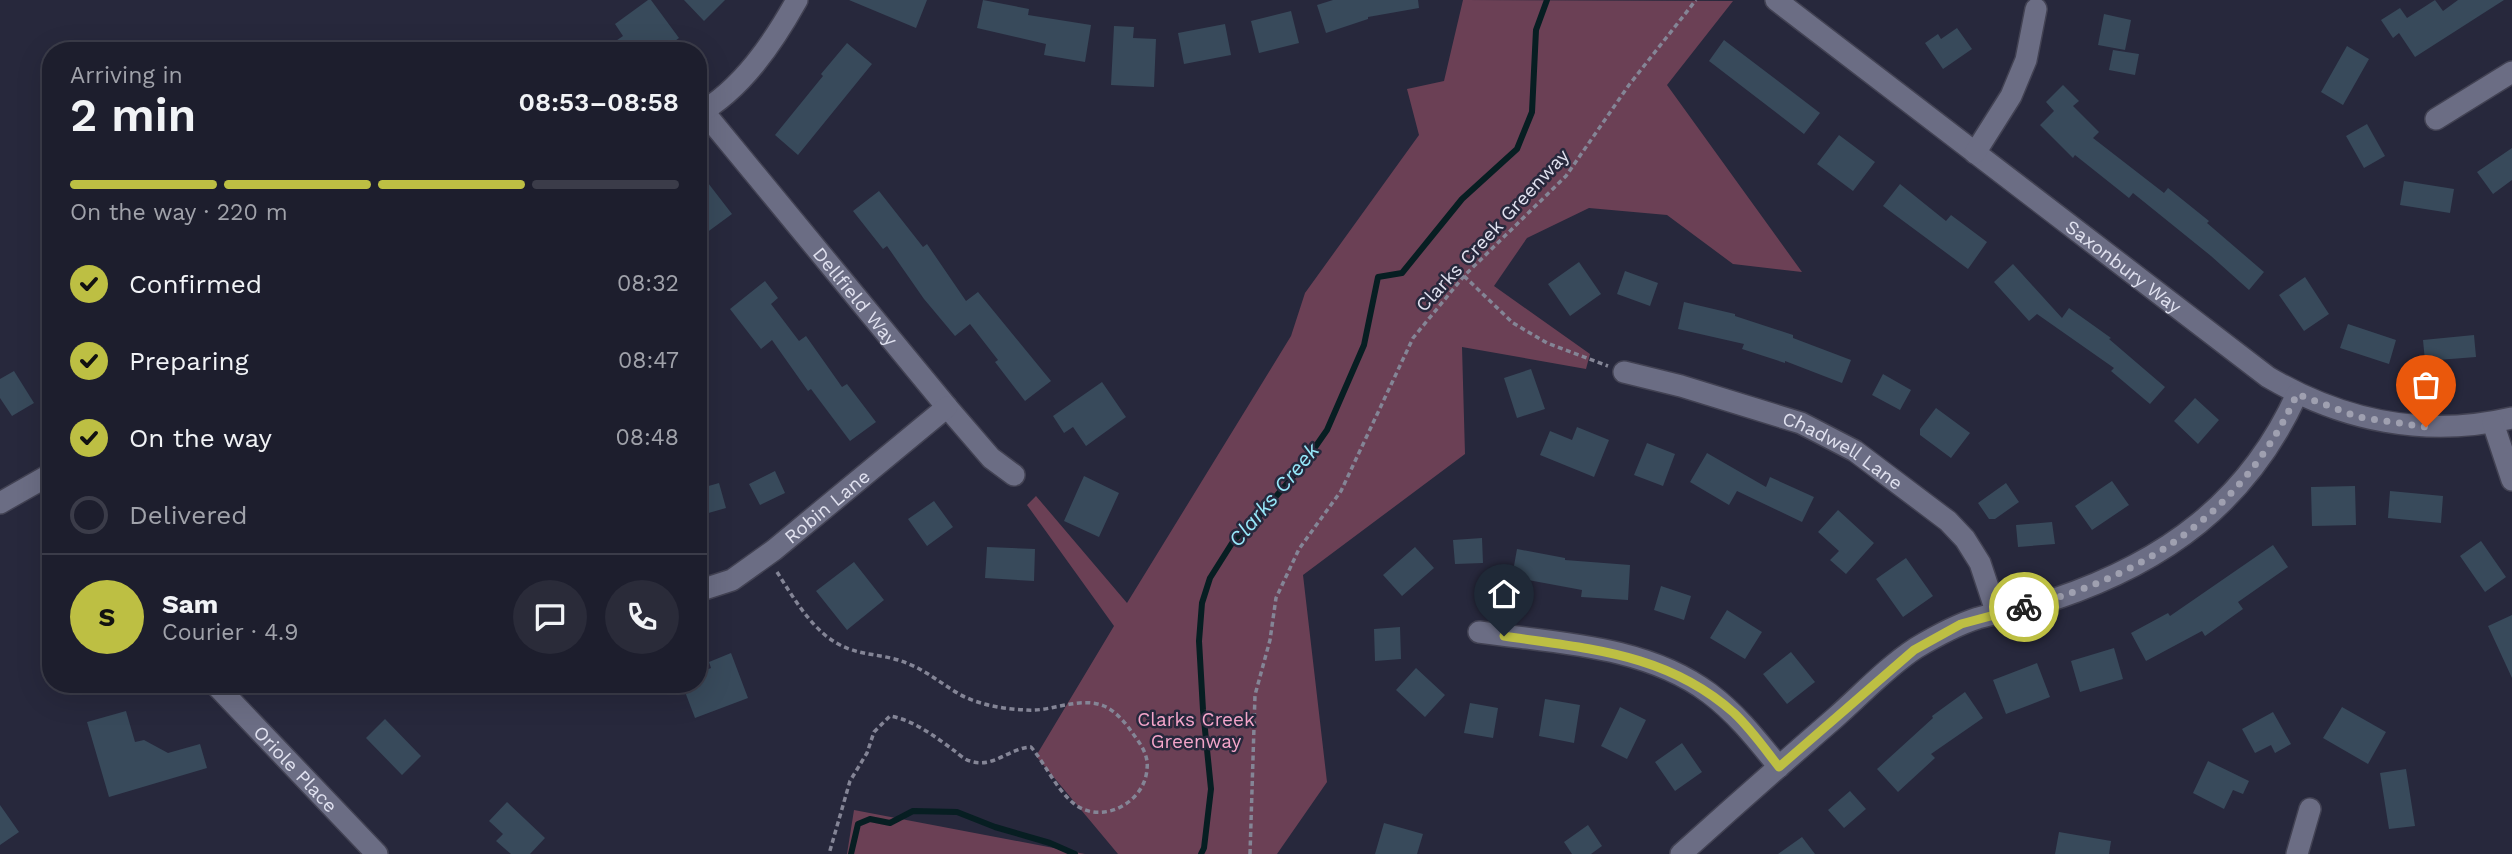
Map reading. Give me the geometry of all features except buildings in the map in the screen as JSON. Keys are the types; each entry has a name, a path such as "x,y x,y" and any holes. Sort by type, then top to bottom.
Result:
{"street":[{"path":"707,108 757,62 797,0"},
{"name":"Saxonbury Way","path":"1776,0 2268,377 2297,394 2358,417 2399,425 2453,427 2503,421"},
{"path":"1975,152 2016,84 2026,60 2036,9"},
{"path":"2436,119 2512,72"},
{"name":"Dellfield Way","path":"707,120 991,458 1014,475"},
{"name":"Chadwell Lane","path":"1624,372 1681,386 1801,423 1855,451 1948,520 1965,539 1980,563 1997,614"},
{"path":"1681,854 1914,650 1961,624 2052,600 2106,580 2151,558 2193,530 2248,477 2272,443 2297,394"},
{"name":"Robin Lane","path":"707,588 732,580 766,556 947,407"},
{"path":"2503,421 2512,480"},
{"path":"0,503 42,482"},
{"path":"1479,632 1607,651 1649,662 1678,674 1708,692 1735,714 1779,767"},
{"name":"Oriole Place","path":"224,693 377,854"},
{"path":"2297,854 2310,809"}],"path":[{"name":"Clarks Creek Greenway","path":"1250,854 1255,695 1270,640 1276,598 1299,549 1341,491 1413,338 1464,276 1566,176 1629,85 1696,0"},
{"path":"1464,276 1513,323 1547,343 1624,372"},
{"path":"766,556 805,614 825,635 849,650 907,663 935,677 961,695 988,705 1028,711 1087,701 1107,706 1127,725 1143,747 1148,768 1141,788 1128,803 1117,811 1102,812 1074,804 1031,747 1019,747 988,763 969,761 914,724 890,716 874,733 867,753 850,781 829,854"}],"green space":[{"name":"Clarks Creek Greenway","path":"1463,0 1733,1 1667,85 1802,272 1733,264 1667,215 1589,208 1527,238 1494,286 1590,354 1586,369 1462,347 1465,454 1303,575 1327,782 1277,854 1118,854 1036,756 1114,626 1027,505 1036,496 1127,603 1291,336 1305,293 1419,135 1407,89 1444,81"},
{"path":"854,810 1085,854 847,854"}],"waterway":[{"name":"Clarks Creek","path":"1201,854 1211,789 1199,641 1202,603 1210,578 1234,540 1255,521 1302,466 1327,430 1364,345 1378,277 1402,273 1462,199 1517,149 1532,112 1536,30 1547,0"},
{"name":"Clarks Creek","path":"851,854 858,824 870,819 890,823 913,811 957,812 1075,854"}],"way so far":[{"path":"2024,607 2052,600 2106,580 2151,558 2193,530 2248,477 2272,443 2297,394 2358,417 2426,427"}],"route":[{"path":"1504,636 1607,651 1649,662 1678,674 1708,692 1735,714 1779,767 1914,650 1961,624 2024,607"}]}
